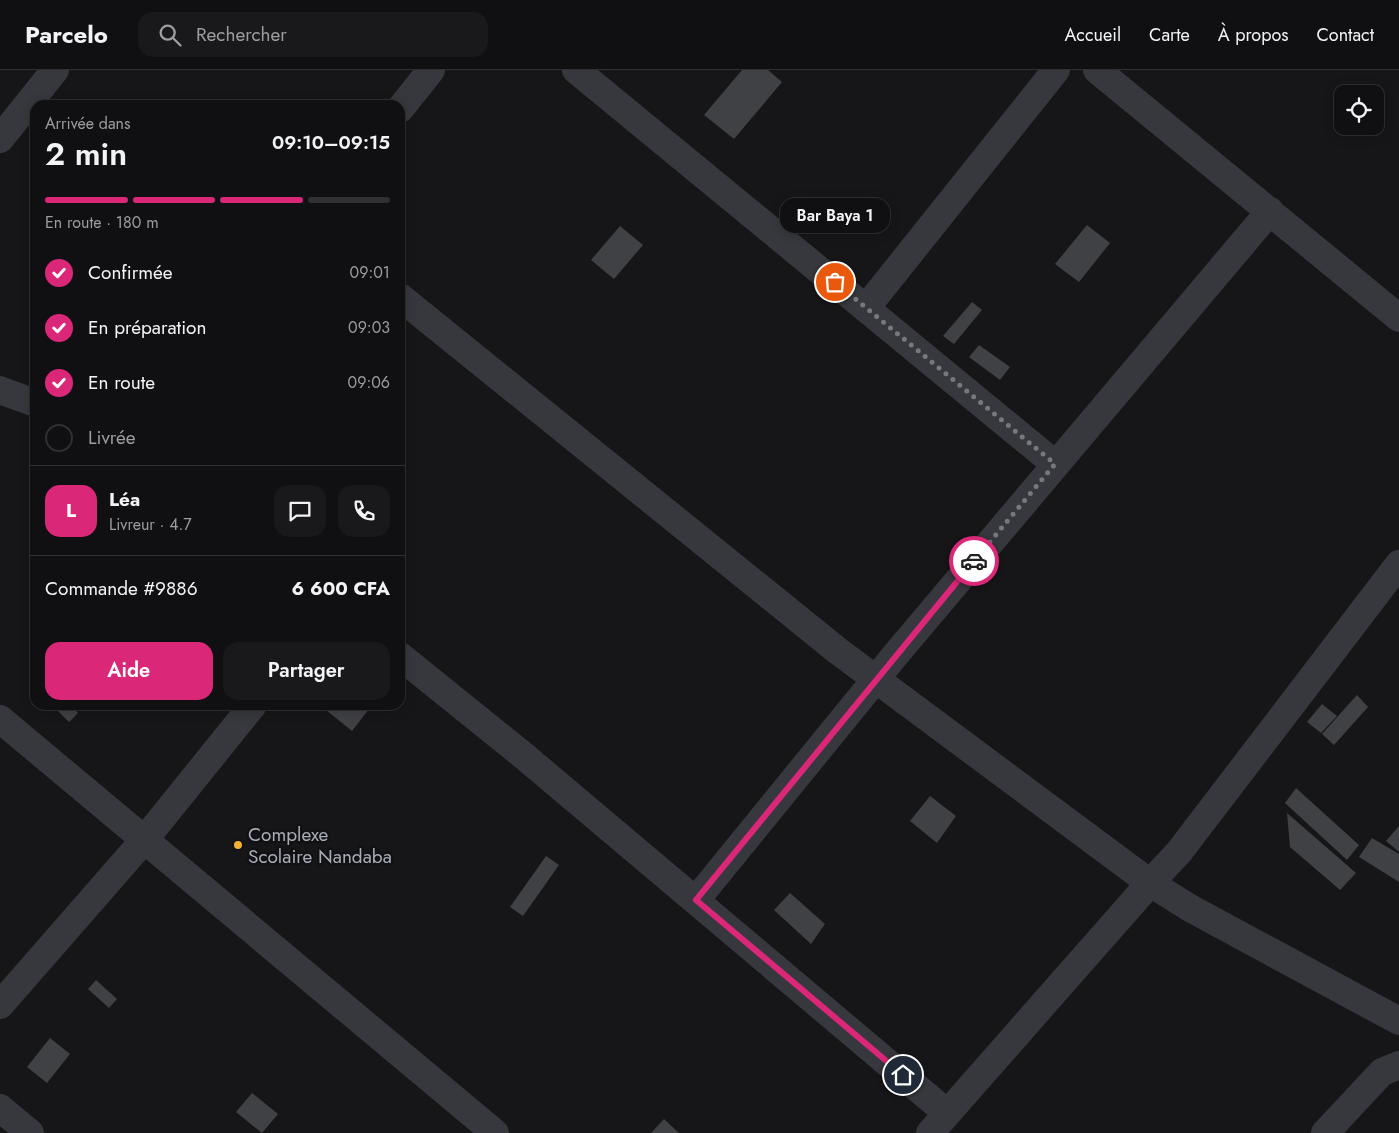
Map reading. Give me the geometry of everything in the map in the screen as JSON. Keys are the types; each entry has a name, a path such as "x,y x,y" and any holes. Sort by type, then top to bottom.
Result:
{"street":[{"path":"31,100 55,70"},
{"path":"405,103 431,70"},
{"path":"576,70 1055,464"},
{"path":"866,308 1056,70"},
{"path":"1097,70 1399,318"},
{"path":"0,139 30,101"},
{"path":"696,900 1055,464 1270,211"},
{"path":"405,301 838,651 1150,883 1190,908 1399,1021"},
{"path":"0,390 30,401"},
{"path":"405,660 524,756 696,900 939,1123 1179,852 1399,564"},
{"path":"0,1005 145,839 249,710"},
{"path":"0,719 495,1133"},
{"path":"1325,1133 1382,1072 1399,1065"},
{"path":"0,1108 30,1133"}],"building":[{"path":"742,70 768,70 782,82 734,139 704,115"},
{"path":"1087,225 1110,243 1079,282 1055,264"},
{"path":"620,226 643,245 614,279 591,260"},
{"path":"972,302 982,310 954,344 943,336"},
{"path":"979,345 1010,367 1000,380 969,357"},
{"path":"1357,695 1368,707 1334,745 1322,734"},
{"path":"1322,704 1337,716 1321,733 1307,722"},
{"path":"57,710 75,710 78,713 69,722"},
{"path":"326,710 368,710 352,731"},
{"path":"1296,788 1359,845 1347,860 1285,803"},
{"path":"930,796 956,816 937,843 910,821"},
{"path":"1287,813 1356,873 1340,890 1290,847"},
{"path":"1399,826 1399,852 1386,841"},
{"path":"1372,838 1399,854 1399,882 1359,857"},
{"path":"546,856 559,865 523,916 510,907"},
{"path":"790,893 825,924 811,944 774,910"},
{"path":"96,980 117,999 109,1008 88,989"},
{"path":"50,1038 70,1054 47,1083 27,1067"},
{"path":"252,1093 278,1114 262,1133 236,1112"},
{"path":"664,1119 679,1133 651,1133"}],"way so far":[{"path":"835,282 1055,464 974,561"}],"place":[{"name":"Bar Baya 1","path":"835,282"},
{"name":"Complexe Scolaire Nandaba","path":"238,845"}],"route":[{"path":"903,1075 696,900 974,561"}]}
